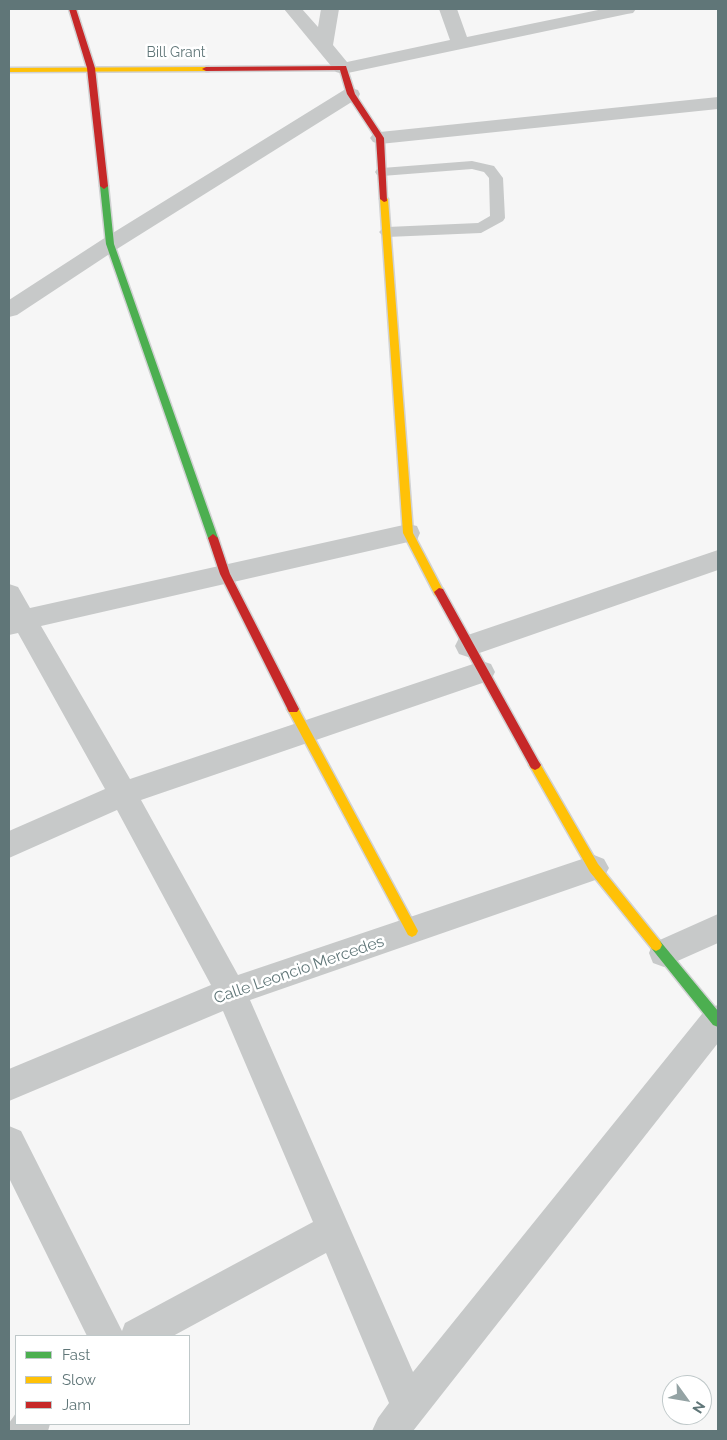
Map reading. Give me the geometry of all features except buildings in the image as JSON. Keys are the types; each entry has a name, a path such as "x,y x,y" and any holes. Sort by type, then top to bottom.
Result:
{"street":[{"path":"72,9 91,68 110,244 225,574 306,732 412,931"},
{"path":"293,9 343,68 351,94 380,138 408,533 482,672 594,868 718,1020 400,1418"},
{"path":"324,46 330,9"},
{"path":"448,9 461,45"},
{"path":"343,68 627,9"},
{"name":"Bill Grant","path":"9,70 91,68 343,68"},
{"path":"9,310 110,244 351,94"},
{"path":"380,138 718,103"},
{"path":"400,1418 334,1229 231,992 123,794 14,613 225,574 408,533"},
{"path":"468,646 718,560"},
{"path":"9,845 123,794 482,672"},
{"name":"Calle Leoncio Mercedes","path":"9,1086 231,992 594,868"},
{"path":"664,953 718,928"},
{"path":"9,1143 105,1335"},
{"path":"140,1335 334,1229"}],"lane":[{"path":"382,172 472,165 489,169 496,178 498,218 480,228 387,232"}],"traffic: fast":[{"path":"104,186 110,244 213,538"},
{"path":"656,945 718,1021"}],"traffic: slow":[{"path":"9,70 206,69"},
{"path":"384,199 408,533 439,592"},
{"path":"293,709 412,931"},
{"path":"535,765 594,868 656,945"}],"traffic: jam":[{"path":"72,9 91,68 104,186"},
{"path":"206,69 343,68 351,94 380,138 384,199"},
{"path":"213,538 225,574 293,709"},
{"path":"439,592 535,765"}]}
